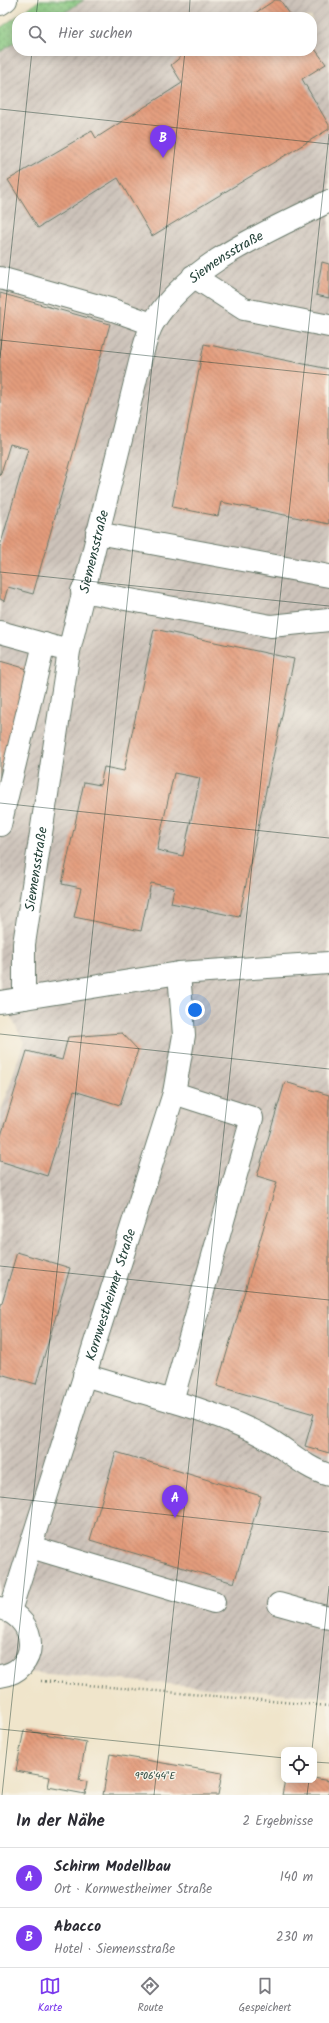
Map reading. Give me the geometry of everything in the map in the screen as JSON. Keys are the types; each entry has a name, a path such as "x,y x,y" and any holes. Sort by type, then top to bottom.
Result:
{"street":[{"path":"0,4 6,0"},
{"name":"Siemensstraße","path":"24,998 24,944 69,651 82,591 142,354 152,324 171,298 193,276 250,240 329,201"},
{"path":"193,276 244,308 329,326"},
{"path":"0,278 113,310 152,324"},
{"path":"97,533 329,576"},
{"path":"82,591 271,626 329,620"},
{"path":"0,632 69,651"},
{"path":"0,825 44,644"},
{"path":"0,1002 179,972 329,963"},
{"name":"Kornwestheimer Straße","path":"0,1676 13,1672 21,1666 27,1657 30,1646 26,1625 19,1617 5,1610 31,1548 84,1375 174,1093 184,1036 179,972"},
{"path":"172,1401 252,1118 174,1093"},
{"path":"84,1375 210,1413 264,1436 315,1471 329,1475"},
{"path":"31,1548 214,1602"},
{"path":"279,1604 329,1618"}],"path":[{"path":"39,1681 329,1706"}],"shaded area":[{"path":"84,0 329,0 329,1697 0,1670 0,1114 24,1042 0,996 0,52 12,44 12,56 317,56 317,12 65,12"}],"green space":[{"path":"40,0 84,0 65,12 23,12"},
{"path":"12,20 12,44 0,52 0,28"}],"building":[{"path":"275,0 280,0 288,12 257,12"},
{"path":"317,52 326,64 302,79 329,125 329,129 152,236 118,178 38,228 8,180 92,131 96,138 182,83 171,65 182,56 317,56"},
{"path":"322,262 329,264 329,298 316,295"},
{"path":"0,293 110,324 33,594 8,587 4,601 0,599 0,547 28,449 10,444 0,476"},
{"path":"204,344 329,369 329,524 221,502 218,516 172,507"},
{"path":"154,629 294,659 239,917 171,903 174,888 151,883 141,931 74,917 81,888 62,884 84,782 100,785 104,767 124,771","holes":["174,773 200,778 183,856 157,850"]},
{"path":"0,661 31,670 0,777"},
{"path":"122,1033 138,1050 120,1105 74,1091 47,1176 0,1161 0,1139 27,1051 62,1060 68,1037"},
{"path":"285,1082 329,1095 329,1453 305,1446 314,1414 217,1386 277,1182 257,1176"},
{"path":"17,1252 70,1268 36,1384 0,1374 0,1309"},
{"path":"116,1452 261,1496 234,1583 90,1540"},
{"path":"24,1730 86,1742 79,1780 87,1782 85,1794 48,1787 50,1777 16,1771"},
{"path":"110,1754 222,1773 218,1795 103,1795"},
{"path":"317,1779 329,1781 329,1795 282,1795 284,1783 317,1783"}],"place":[{"name":"Abacco","path":"163,158"},
{"name":"Schirm Modellbau","path":"175,1518"}]}
